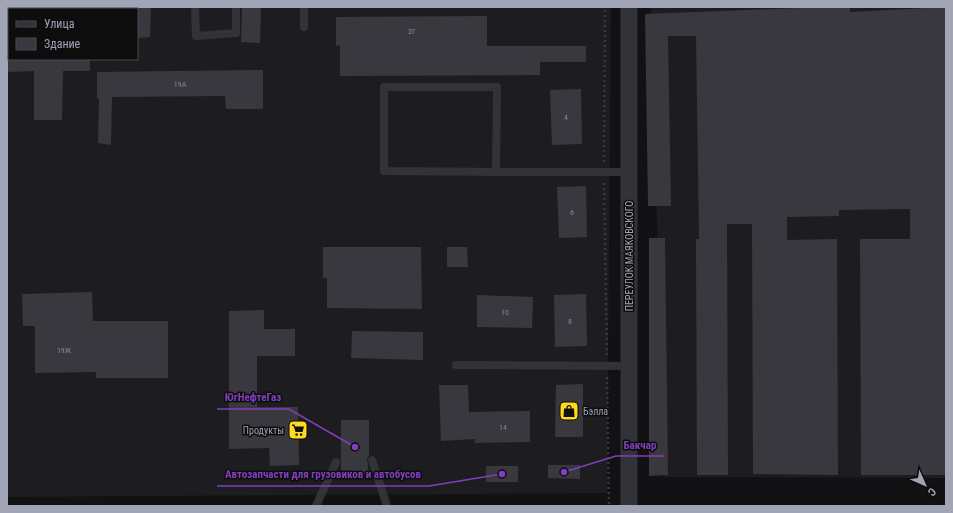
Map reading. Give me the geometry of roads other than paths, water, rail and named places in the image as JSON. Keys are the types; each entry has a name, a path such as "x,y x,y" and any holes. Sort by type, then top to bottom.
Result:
{"street":[{"name":"ПЕРЕУЛОК МАЯКОВСКОГО","path":"629,7 629,506"}],"lane":[{"path":"195,7 196,36 236,33 236,7"},
{"path":"304,7 304,27"},
{"path":"496,172 497,87 384,87 384,171 496,172 629,172"},
{"path":"456,365 629,366"},
{"path":"372,460 388,506"},
{"path":"316,506 336,462"}],"place":[{"name":"Бэлла","path":"569,411"},
{"name":"Продукты","path":"298,430"},
{"name":"ЮгНефтеГаз","path":"355,447"},
{"name":"Бакчар","path":"564,472"},
{"name":"Автозапчасти для грузовиков и автобусов","path":"502,474"}]}
